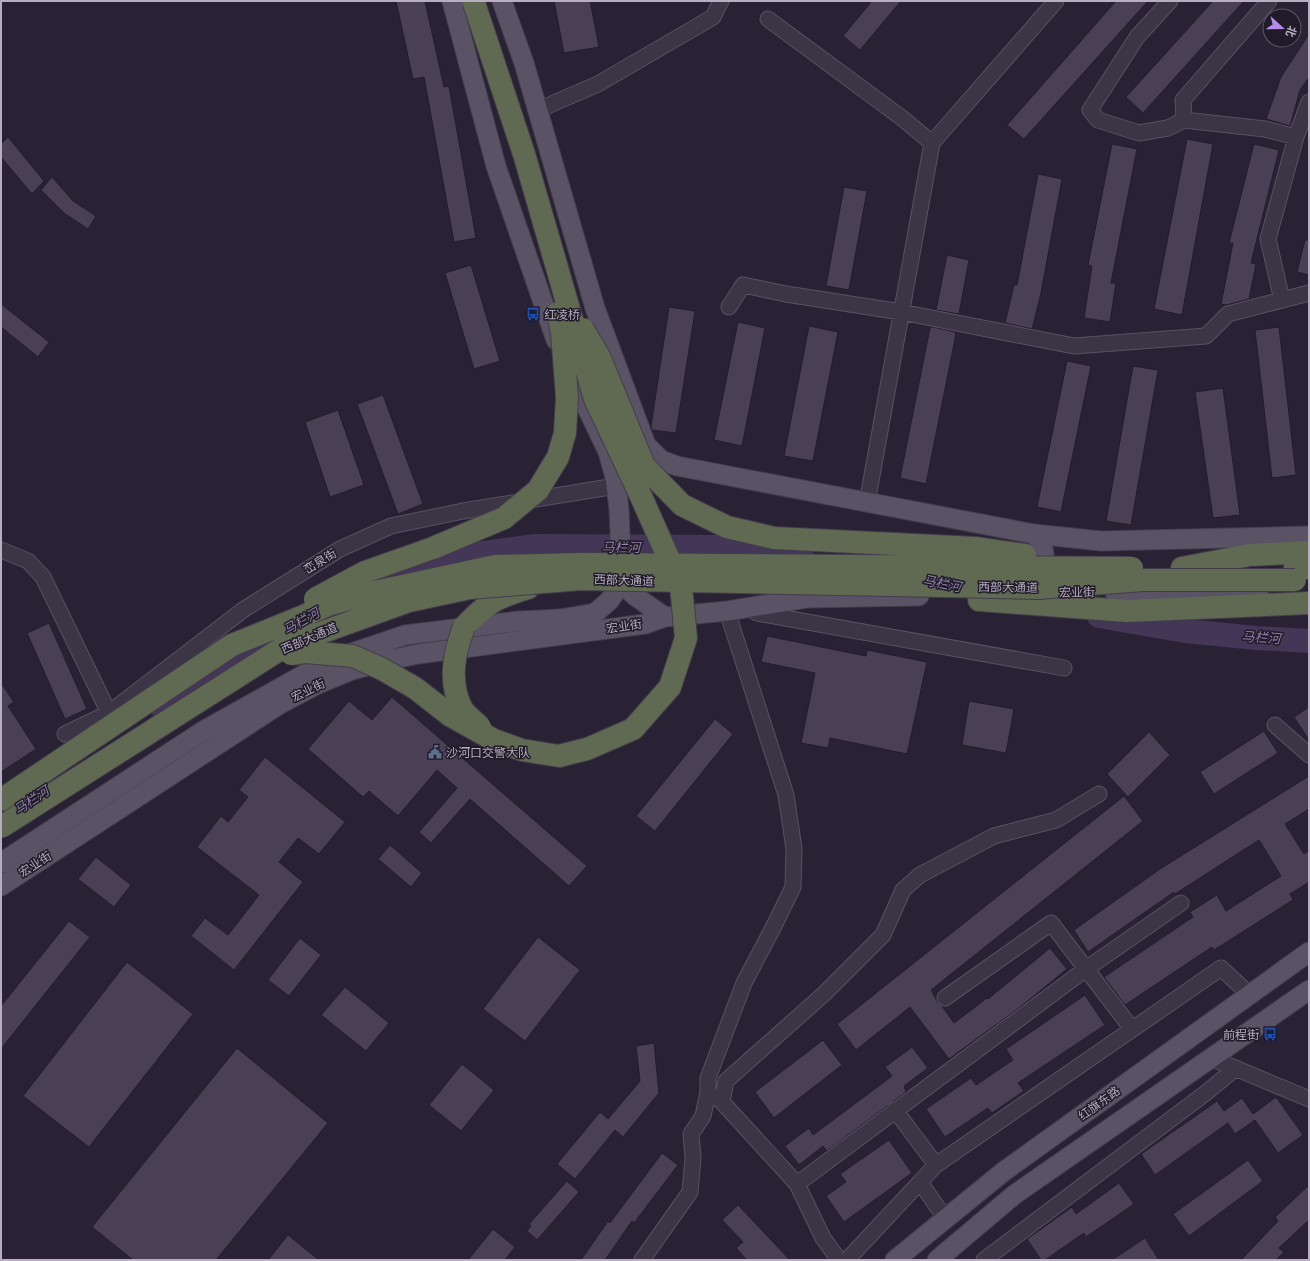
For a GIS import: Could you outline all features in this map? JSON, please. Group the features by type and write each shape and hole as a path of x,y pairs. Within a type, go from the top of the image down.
{"highway":[{"path":"252,667 291,654 305,652 353,656 382,669 414,688 451,716 494,740 522,750 559,756 587,749 633,730 670,687 686,638 681,586 595,399 524,154 474,2"},
{"path":"232,645 365,572 433,548 504,518 538,490 558,457 565,433 567,398 562,333 524,154"},
{"path":"566,300 599,356 644,466 682,505 727,527 774,538 975,548 1118,568"},
{"path":"1182,568 1250,555 1309,552"},
{"name":"西部大通道","path":"1,800 232,645 306,616 330,604 375,592 495,566 590,564 1309,568"},
{"name":"西部大通道","path":"1,827 287,645 409,601 470,588 581,579 1038,588 1143,580 1309,580"},
{"path":"494,740 462,710 456,693 453,675 454,661 456,647 464,627 483,607 499,597 541,584 565,580"},
{"path":"858,585 965,599 1127,611 1309,603"}],"main road":[{"path":"452,1 496,166 559,348 608,452 616,486 619,509 622,583 635,596 665,617"},
{"path":"502,1 524,63 595,308 646,445 662,460 677,466 1034,534 1101,541 1309,536"},
{"path":"616,486 641,476 677,466"},
{"path":"1018,593 1035,583 1045,563 1045,552 1042,543 1034,534"},
{"name":"宏业街","path":"1,863 203,730 328,661 405,635 519,621 560,618 595,612 609,601 622,583"},
{"name":"宏业街","path":"1,886 280,704 318,684 352,670 418,654 645,624 665,617 727,611 806,598 1128,591 1309,598"},
{"name":"红旗东路","path":"894,1260 1003,1172 1309,952"},
{"path":"937,1260 1014,1196 1309,990"}],"street":[{"path":"538,110 598,84 702,24 713,17 721,1"},
{"path":"867,503 932,143 1056,1"},
{"path":"1170,1 1137,37 1090,110 1098,120 1139,133 1168,128 1184,120 1265,129 1296,137"},
{"path":"1184,120 1183,100 1269,1"},
{"path":"768,19 902,118 932,143"},
{"path":"1282,300 1268,239 1296,137 1309,102"},
{"path":"729,307 743,285 786,294 901,312 1074,346 1206,336 1228,314 1309,293"},
{"name":"峦泉街","path":"65,734 109,713 243,610 340,549 391,526 463,511 616,486"},
{"path":"1,550 28,561 43,577 109,713"},
{"path":"754,606 757,613 1064,668"},
{"path":"642,1260 690,1192 693,1158 691,1134 703,1116 708,1092 708,1078 744,983 793,887 794,849 786,795 727,611"},
{"path":"1275,725 1309,755"},
{"path":"722,1102 726,1081 825,993 883,935 903,890 920,875 994,836 1056,820 1099,794"},
{"path":"797,1184 1086,969 1181,903"},
{"path":"945,998 1051,923 1132,1029"},
{"path":"847,1260 936,1164 1221,968 1250,995"},
{"path":"1211,1058 1309,1099"},
{"path":"984,1260 1207,1092 1236,1068"},
{"path":"708,1092 722,1102 797,1184 823,1238 839,1260"},
{"path":"895,1110 936,1164"},
{"path":"920,1182 945,1218"}],"building":[{"path":"396,1 425,1 444,87 449,86 476,238 454,242 424,77 413,79"},
{"path":"554,1 590,1 599,47 564,53"},
{"path":"872,1 901,1 860,50 843,36"},
{"path":"1116,1 1148,1 1024,139 1007,125"},
{"path":"1213,1 1244,1 1143,113 1126,97"},
{"path":"1309,34 1309,77 1300,90 1290,126 1266,119 1281,77 1300,48 1302,48 1302,45"},
{"path":"8,137 44,181 32,194 1,157 1,144"},
{"path":"1187,139 1213,144 1182,315 1154,309"},
{"path":"1112,144 1137,149 1111,283 1116,283 1110,322 1084,318 1092,266 1088,265"},
{"path":"1254,144 1279,150 1251,263 1256,264 1249,299 1226,305 1221,304 1233,243 1229,243"},
{"path":"1038,174 1062,179 1041,293 1032,329 1005,323 1014,285 1017,285"},
{"path":"52,177 73,201 96,216 88,229 64,213 41,190"},
{"path":"844,187 867,191 849,290 826,286"},
{"path":"1305,240 1309,240 1309,275 1297,272"},
{"path":"947,255 969,260 959,314 936,310"},
{"path":"471,265 500,361 474,369 445,273"},
{"path":"1,304 49,342 38,357 1,327"},
{"path":"669,307 695,311 676,433 652,430 651,426"},
{"path":"738,322 765,328 742,446 714,440"},
{"path":"809,326 838,332 813,461 784,456"},
{"path":"933,327 955,332 956,334 926,484 900,478 930,328"},
{"path":"1279,327 1296,475 1272,478 1255,330"},
{"path":"1067,361 1091,366 1061,512 1037,507"},
{"path":"1133,366 1158,370 1131,525 1106,521"},
{"path":"1223,388 1240,515 1213,518 1195,392"},
{"path":"383,395 423,504 398,514 357,404"},
{"path":"338,410 364,485 330,497 305,422"},
{"path":"49,623 87,709 65,719 27,633"},
{"path":"767,636 866,656 867,650 927,662 907,754 830,738 828,748 801,743 815,673 761,662"},
{"path":"1,683 14,702 8,706 36,749 1,772"},
{"path":"392,697 587,866 569,886 470,799 431,843 419,832 457,788 437,770 398,816 369,791 363,797 308,749 349,701 372,720"},
{"path":"969,701 1014,709 1006,753 962,745"},
{"path":"1309,707 1309,740 1294,717"},
{"path":"715,719 733,734 655,831 636,816"},
{"path":"1264,731 1278,753 1214,794 1200,772"},
{"path":"1149,732 1170,755 1128,797 1107,774"},
{"path":"265,757 345,822 319,854 298,838 279,862 303,882 234,970 191,936 205,918 228,935 259,895 197,847 221,816 228,822 248,797 239,790"},
{"path":"1309,776 1309,809 1285,824 1304,854 1309,851 1309,882 1290,894 1293,900 1214,950 1212,947 1125,1005 1104,977 1193,917 1190,912 1217,895 1226,911 1281,876 1259,840 1175,894 1174,892 1088,952 1074,930 1160,869"},
{"path":"1124,796 1143,821 931,990 938,1003 942,1006 954,1023 987,998 988,999 1050,948 1067,969 1019,1008 949,1059 910,1007 856,1050 837,1024"},
{"path":"390,845 422,873 411,887 378,859"},
{"path":"96,857 131,885 114,907 78,879"},
{"path":"69,921 90,937 1,1049 1,1006"},
{"path":"538,937 580,970 525,1041 483,1009"},
{"path":"300,938 321,955 289,996 268,980"},
{"path":"127,962 193,1014 89,1147 23,1096"},
{"path":"345,987 389,1023 366,1051 321,1015"},
{"path":"1085,995 1105,1025 1018,1083 1024,1091 992,1113 988,1108 945,1137 926,1109 971,1078 976,1085 1013,1060 1006,1049"},
{"path":"823,1040 842,1065 774,1118 755,1092"},
{"path":"654,1043 659,1093 623,1137 615,1130 575,1179 557,1164 600,1112 608,1119 640,1081 636,1046"},
{"path":"912,1047 928,1068 904,1086 906,1092 827,1151 823,1146 799,1165 785,1146 809,1128 813,1135 892,1076 885,1067"},
{"path":"237,1048 328,1123 216,1260 133,1260 92,1227"},
{"path":"462,1064 494,1090 461,1131 429,1105"},
{"path":"1276,1097 1303,1135 1278,1153 1255,1120 1235,1134 1228,1123 1155,1175 1141,1154 1217,1101 1224,1111 1242,1098 1253,1114"},
{"path":"889,1140 912,1173 844,1222 826,1196 846,1182 840,1174"},
{"path":"662,1153 678,1165 634,1223 632,1221 605,1260 581,1260 608,1221 610,1223"},
{"path":"1248,1160 1263,1181 1189,1236 1173,1214"},
{"path":"567,1181 579,1192 537,1240 527,1231 531,1226 529,1224"},
{"path":"1119,1183 1134,1204 1086,1237 1084,1233 1045,1260 1041,1260 1027,1239 1072,1207 1076,1214"},
{"path":"1309,1185 1309,1220 1279,1248 1284,1252 1276,1260 1241,1260 1278,1221 1275,1217"},
{"path":"738,1205 790,1260 747,1260 736,1248 743,1242 722,1220"},
{"path":"493,1229 515,1247 505,1260 468,1260"},
{"path":"288,1235 319,1260 268,1260"},
{"path":"1145,1238 1159,1260 1112,1260"}],"waterway":[{"name":"马栏河","path":"396,572 432,560 535,546 725,547 804,560"},
{"name":"马栏河","path":"1099,616 1185,631 1256,638 1309,641"},
{"name":"马栏河","path":"164,711 263,643 286,630"}],"place":[{"name":"红凌桥","path":"533,314"},
{"name":"沙河口交警大队","path":"435,752"},
{"name":"前程街","path":"1270,1034"}]}
